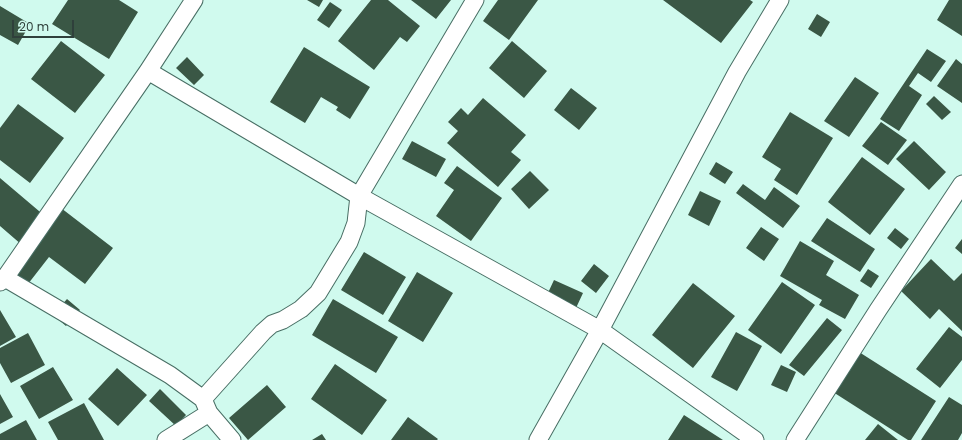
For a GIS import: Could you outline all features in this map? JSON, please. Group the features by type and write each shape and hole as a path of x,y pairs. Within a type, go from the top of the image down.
{"street":[{"path":"194,0 148,71 3,280 170,375 206,406 232,440"},
{"path":"166,440 206,406 263,332 272,324 283,320 301,309 318,293 349,242 356,222 359,196 475,0"},
{"path":"538,440 600,330 737,72 780,0"},
{"path":"148,71 359,196 600,330 754,440"},
{"path":"795,440 878,310 962,184"}],"building":[{"path":"68,0 119,0 138,12 109,59 52,24"},
{"path":"307,0 323,0 319,7"},
{"path":"371,0 388,0 420,26 407,42 400,37 374,70 338,41"},
{"path":"411,0 451,0 436,19"},
{"path":"498,0 538,0 509,40 483,21"},
{"path":"663,0 750,0 753,2 721,43"},
{"path":"949,0 962,0 962,36 937,20"},
{"path":"330,2 342,10 329,28 317,20"},
{"path":"0,6 30,24 18,45 0,35"},
{"path":"817,14 830,22 821,37 808,29"},
{"path":"61,41 105,75 75,113 31,79"},
{"path":"512,41 547,71 524,98 489,68"},
{"path":"304,47 370,87 350,119 336,110 338,107 321,97 305,123 270,102"},
{"path":"927,49 946,61 931,82 918,73 909,86 922,95 899,131 880,119"},
{"path":"187,57 204,75 194,85 176,68"},
{"path":"956,59 962,64 962,103 937,86"},
{"path":"855,77 879,93 849,137 824,121"},
{"path":"571,88 597,108 579,130 554,110"},
{"path":"934,96 951,112 942,120 926,104"},
{"path":"483,98 526,135 511,152 521,160 498,187 447,143 458,131 448,122 461,108 468,115"},
{"path":"18,104 64,138 30,183 0,160 0,128"},
{"path":"790,112 833,138 797,195 774,180 781,169 762,157"},
{"path":"881,122 907,140 888,165 862,146"},
{"path":"412,141 446,159 436,177 402,159"},
{"path":"914,141 946,172 929,190 896,159"},
{"path":"862,157 905,189 870,235 828,202"},
{"path":"716,162 733,172 725,184 709,174"},
{"path":"457,166 502,198 471,241 436,216 454,190 444,183"},
{"path":"530,171 549,190 529,209 511,189"},
{"path":"0,178 46,217 22,245 0,226"},
{"path":"743,184 765,200 774,187 800,206 783,228 736,193"},
{"path":"700,191 721,201 709,226 688,215"},
{"path":"61,208 113,248 85,284 49,257 21,293 5,281"},
{"path":"827,218 875,249 860,272 811,241"},
{"path":"761,227 779,239 764,261 746,248"},
{"path":"895,228 909,239 901,249 887,238"},
{"path":"962,239 962,254 955,248"},
{"path":"800,241 834,261 826,275 859,295 845,319 819,305 822,300 780,276"},
{"path":"364,252 406,277 383,315 341,290"},
{"path":"931,259 954,281 962,273 962,331 939,309 930,319 901,291"},
{"path":"594,264 609,276 596,293 581,281"},
{"path":"868,269 879,276 871,288 860,281"},
{"path":"417,272 453,293 423,342 388,321"},
{"path":"554,280 583,293 576,308 547,295"},
{"path":"782,282 815,305 781,354 748,330"},
{"path":"693,283 735,316 693,368 652,335"},
{"path":"67,299 80,310 66,326 53,315"},
{"path":"333,299 398,337 376,373 312,335"},
{"path":"0,310 16,337 0,346"},
{"path":"827,318 842,330 804,376 789,365"},
{"path":"949,327 962,337 962,360 940,388 916,369"},
{"path":"736,332 762,346 737,391 711,377"},
{"path":"28,333 45,365 11,383 0,363 0,348"},
{"path":"859,352 936,401 911,440 908,440 833,392"},
{"path":"335,364 387,400 362,435 311,399"},
{"path":"781,365 796,372 787,392 771,385"},
{"path":"53,367 73,400 39,419 20,386"},
{"path":"117,368 147,395 118,426 88,399"},
{"path":"267,385 286,407 248,440 229,418"},
{"path":"160,389 186,415 176,426 149,401"},
{"path":"0,394 13,417 0,424"},
{"path":"949,397 962,405 962,433 958,440 921,440"},
{"path":"84,403 104,440 58,440 48,422"},
{"path":"684,415 723,440 668,440"},
{"path":"408,417 438,439 391,440"},
{"path":"26,420 37,440 0,440 0,434"},
{"path":"878,424 898,440 865,440"},
{"path":"322,434 326,440 312,440"}]}
